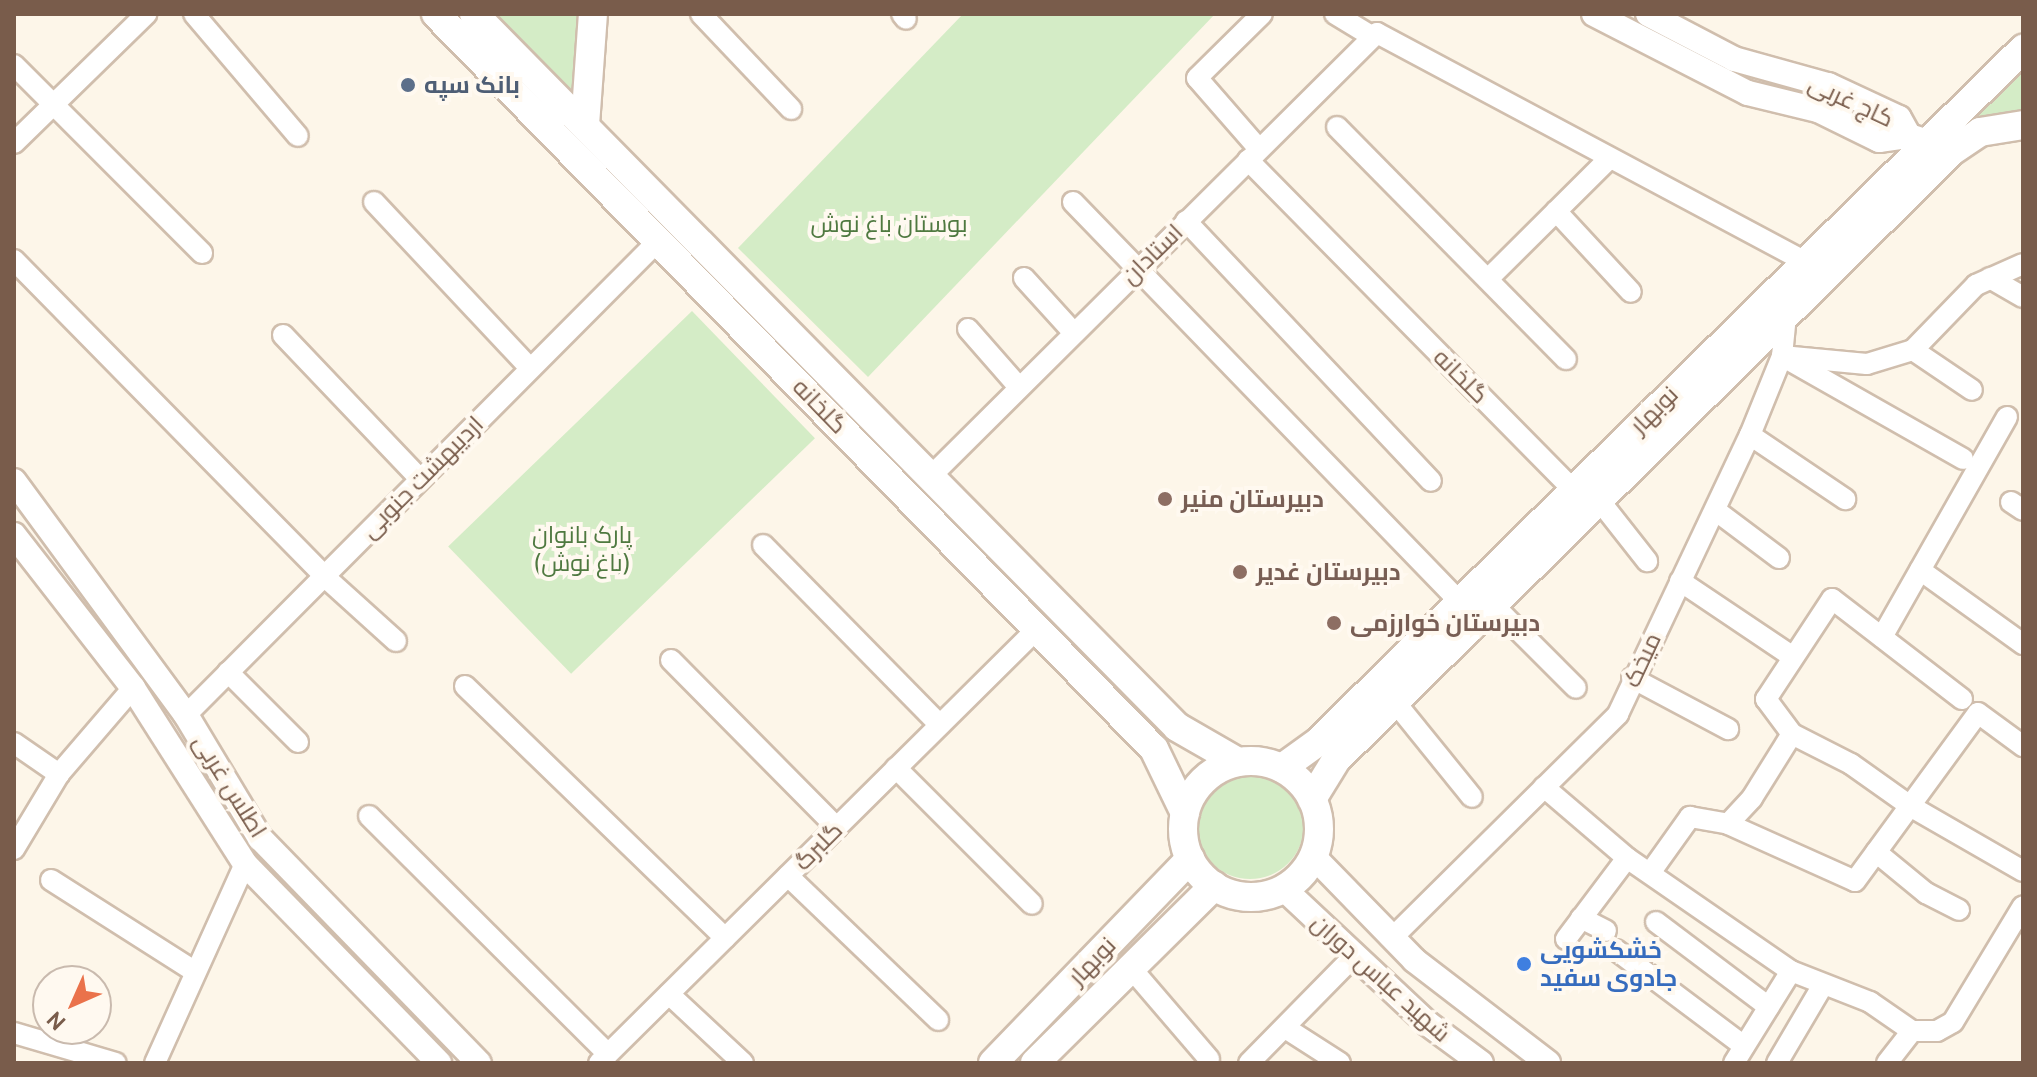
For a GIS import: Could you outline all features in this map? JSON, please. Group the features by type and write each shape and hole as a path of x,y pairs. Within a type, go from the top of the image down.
{"main road":[{"name":"گلخانه","path":"436,14 1154,749 1185,813"},
{"name":"گلخانه","path":"474,14 1177,727 1238,762"},
{"path":"585,125 593,14"},
{"name":"نوبهار","path":"1312,799 1336,760 1493,605 1586,495 1804,261 2023,49"},
{"name":"نوبهار","path":"1282,768 1318,742 1460,602 1586,495 1786,315 1929,143 2023,125"},
{"path":"1238,762 1282,768 1312,799 1319,818 1314,857 1284,889 1249,896 1214,886 1190,859 1183,836 1185,813 1195,789 1214,772 1238,762"},
{"name":"نوبهار","path":"993,1063 1190,859"},
{"name":"نوبهار","path":"1035,1063 1214,886"}],"street":[{"path":"14,143 146,14"},
{"path":"194,14 298,136"},
{"path":"701,14 791,109"},
{"name":"گلخانه","path":"1262,14 1197,78 1253,154 1647,561"},
{"path":"1335,14 1804,261"},
{"name":"کاج غربی","path":"1594,14 1748,93 1818,110 1879,140 1929,143"},
{"name":"کاج غربی","path":"1648,14 1734,59 1828,85 1899,118 1929,143"},
{"name":"استادان","path":"930,477 1017,385 1375,35"},
{"path":"14,65 202,253"},
{"path":"1337,127 1566,359"},
{"path":"1489,278 1610,158"},
{"path":"374,202 530,368"},
{"path":"1073,202 1460,602"},
{"path":"1556,211 1631,292"},
{"path":"1186,221 1431,481"},
{"name":"اردیبهشت جنوبی","path":"186,715 659,240"},
{"path":"14,260 324,576 396,641"},
{"path":"1782,356 1867,364 1913,350 1976,285 2023,264"},
{"path":"1024,278 1072,331"},
{"path":"1990,278 2023,297"},
{"name":"میخک","path":"1393,937 1618,714 1632,678 1750,435 1782,356 1786,315"},
{"path":"968,329 1017,385"},
{"path":"283,335 420,479"},
{"path":"1913,350 1972,390"},
{"path":"1782,356 1963,459"},
{"path":"1882,637 2007,417"},
{"path":"1750,435 1845,499"},
{"name":"اطلس غربی","path":"14,481 186,715 260,838 479,1063"},
{"path":"1715,510 1779,558"},
{"name":"اطلس غربی","path":"14,535 133,688 245,864 439,1063"},
{"path":"763,545 940,725"},
{"path":"1920,570 2023,644"},
{"path":"1680,581 1793,657"},
{"path":"1962,699 1832,599 1766,699 1792,734 1851,764 1910,806 2023,871"},
{"path":"1493,605 1576,688"},
{"name":"گلبرگ","path":"604,1058 1037,629"},
{"path":"671,660 837,828"},
{"path":"228,672 298,742"},
{"path":"1632,678 1728,729"},
{"path":"465,686 725,938"},
{"path":"14,849 59,774 133,688"},
{"path":"1395,702 1472,797"},
{"path":"1650,873 1690,817 1728,824 1855,881 1978,713 2023,746"},
{"path":"1728,824 1752,798 1792,734"},
{"path":"14,743 59,774"},
{"path":"896,768 1032,904"},
{"path":"1544,787 1627,858 1791,971 1870,1002 1912,1031 1937,1031 1953,1022 2023,906"},
{"path":"369,816 604,1058"},
{"path":"1876,852 1926,893 1959,910"},
{"name":"شهید عباس دوران","path":"1314,857 1414,960 1548,1063"},
{"path":"1566,939 1627,858"},
{"path":"155,1063 245,864"},
{"path":"788,876 938,1020"},
{"path":"51,880 194,971"},
{"name":"شهید عباس دوران","path":"1284,889 1427,1023 1481,1063"},
{"path":"1581,918 1606,931"},
{"path":"1656,922 1769,1007"},
{"path":"1616,950 1739,1055 1791,971"},
{"path":"1249,1063 1287,1029 1355,955"},
{"path":"1131,968 1209,1059"},
{"path":"1777,1063 1823,985"},
{"path":"669,994 743,1063"},
{"path":"1287,1029 1340,1063"},
{"path":"1887,1063 1912,1031"},
{"path":"14,1033 116,1063"}],"green space":[{"path":"493,14 584,14 579,99"},
{"name":"بوستان باغ نوش","path":"963,14 1215,14 868,377 738,248"},
{"path":"2023,56 2023,117 1955,135"},
{"name":"پارک بانوان (باغ نوش)","path":"692,311 815,438 571,674 448,546"},
{"path":"1250,771 1271,775 1288,787 1300,804 1304,825 1300,846 1288,863 1271,875 1250,879 1229,875 1212,863 1200,846 1196,825 1200,804 1212,787 1229,775"}],"place":[{"name":"بانک سپه","path":"408,85"},
{"name":"دبیرستان منیر","path":"1165,499"},
{"name":"دبیرستان غدیر","path":"1240,572"},
{"name":"دبیرستان خوارزمی","path":"1334,623"},
{"name":"خشکشویی جادوی سفید","path":"1524,964"}]}
